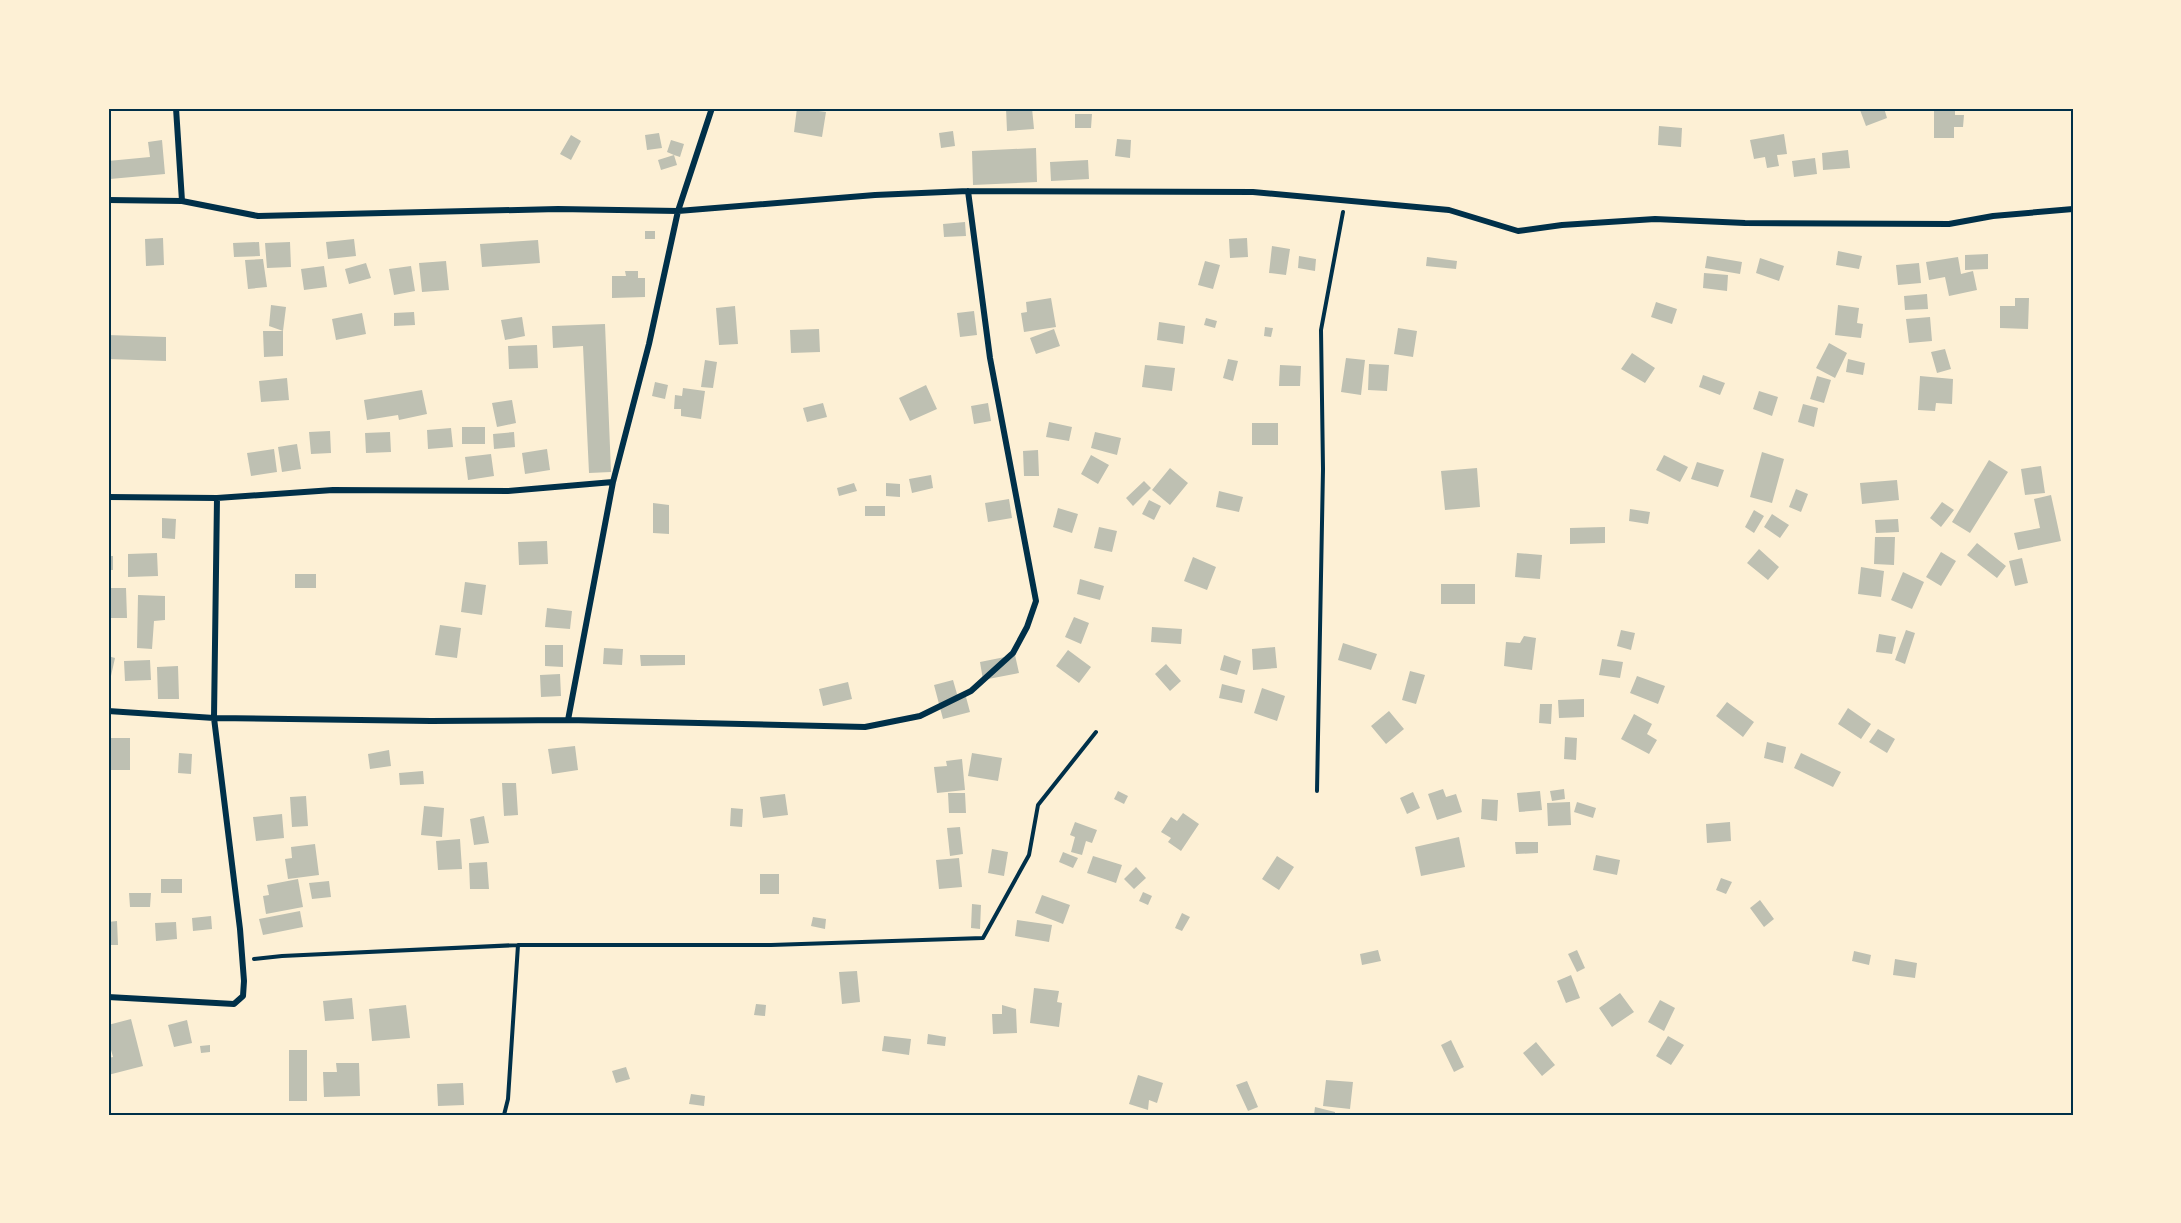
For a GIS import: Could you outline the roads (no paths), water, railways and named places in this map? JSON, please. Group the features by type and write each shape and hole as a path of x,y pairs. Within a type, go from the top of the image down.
{"street":[{"path":"176,108 182,201"},
{"path":"568,720 613,482 649,344 678,211 712,108"},
{"path":"108,200 182,201 258,216 558,209 678,211 875,195 968,191 1253,192 1449,210 1518,231 1562,225 1655,219 1744,223 1949,224 1993,216 2073,209"},
{"path":"108,711 214,718 568,720 865,727 920,716 971,691 1013,653 1027,627 1036,601 990,358 968,191"},
{"path":"108,497 217,498 333,490 508,491 613,482"},
{"path":"108,997 234,1004 243,996 243,961 214,718 217,498"}]}
